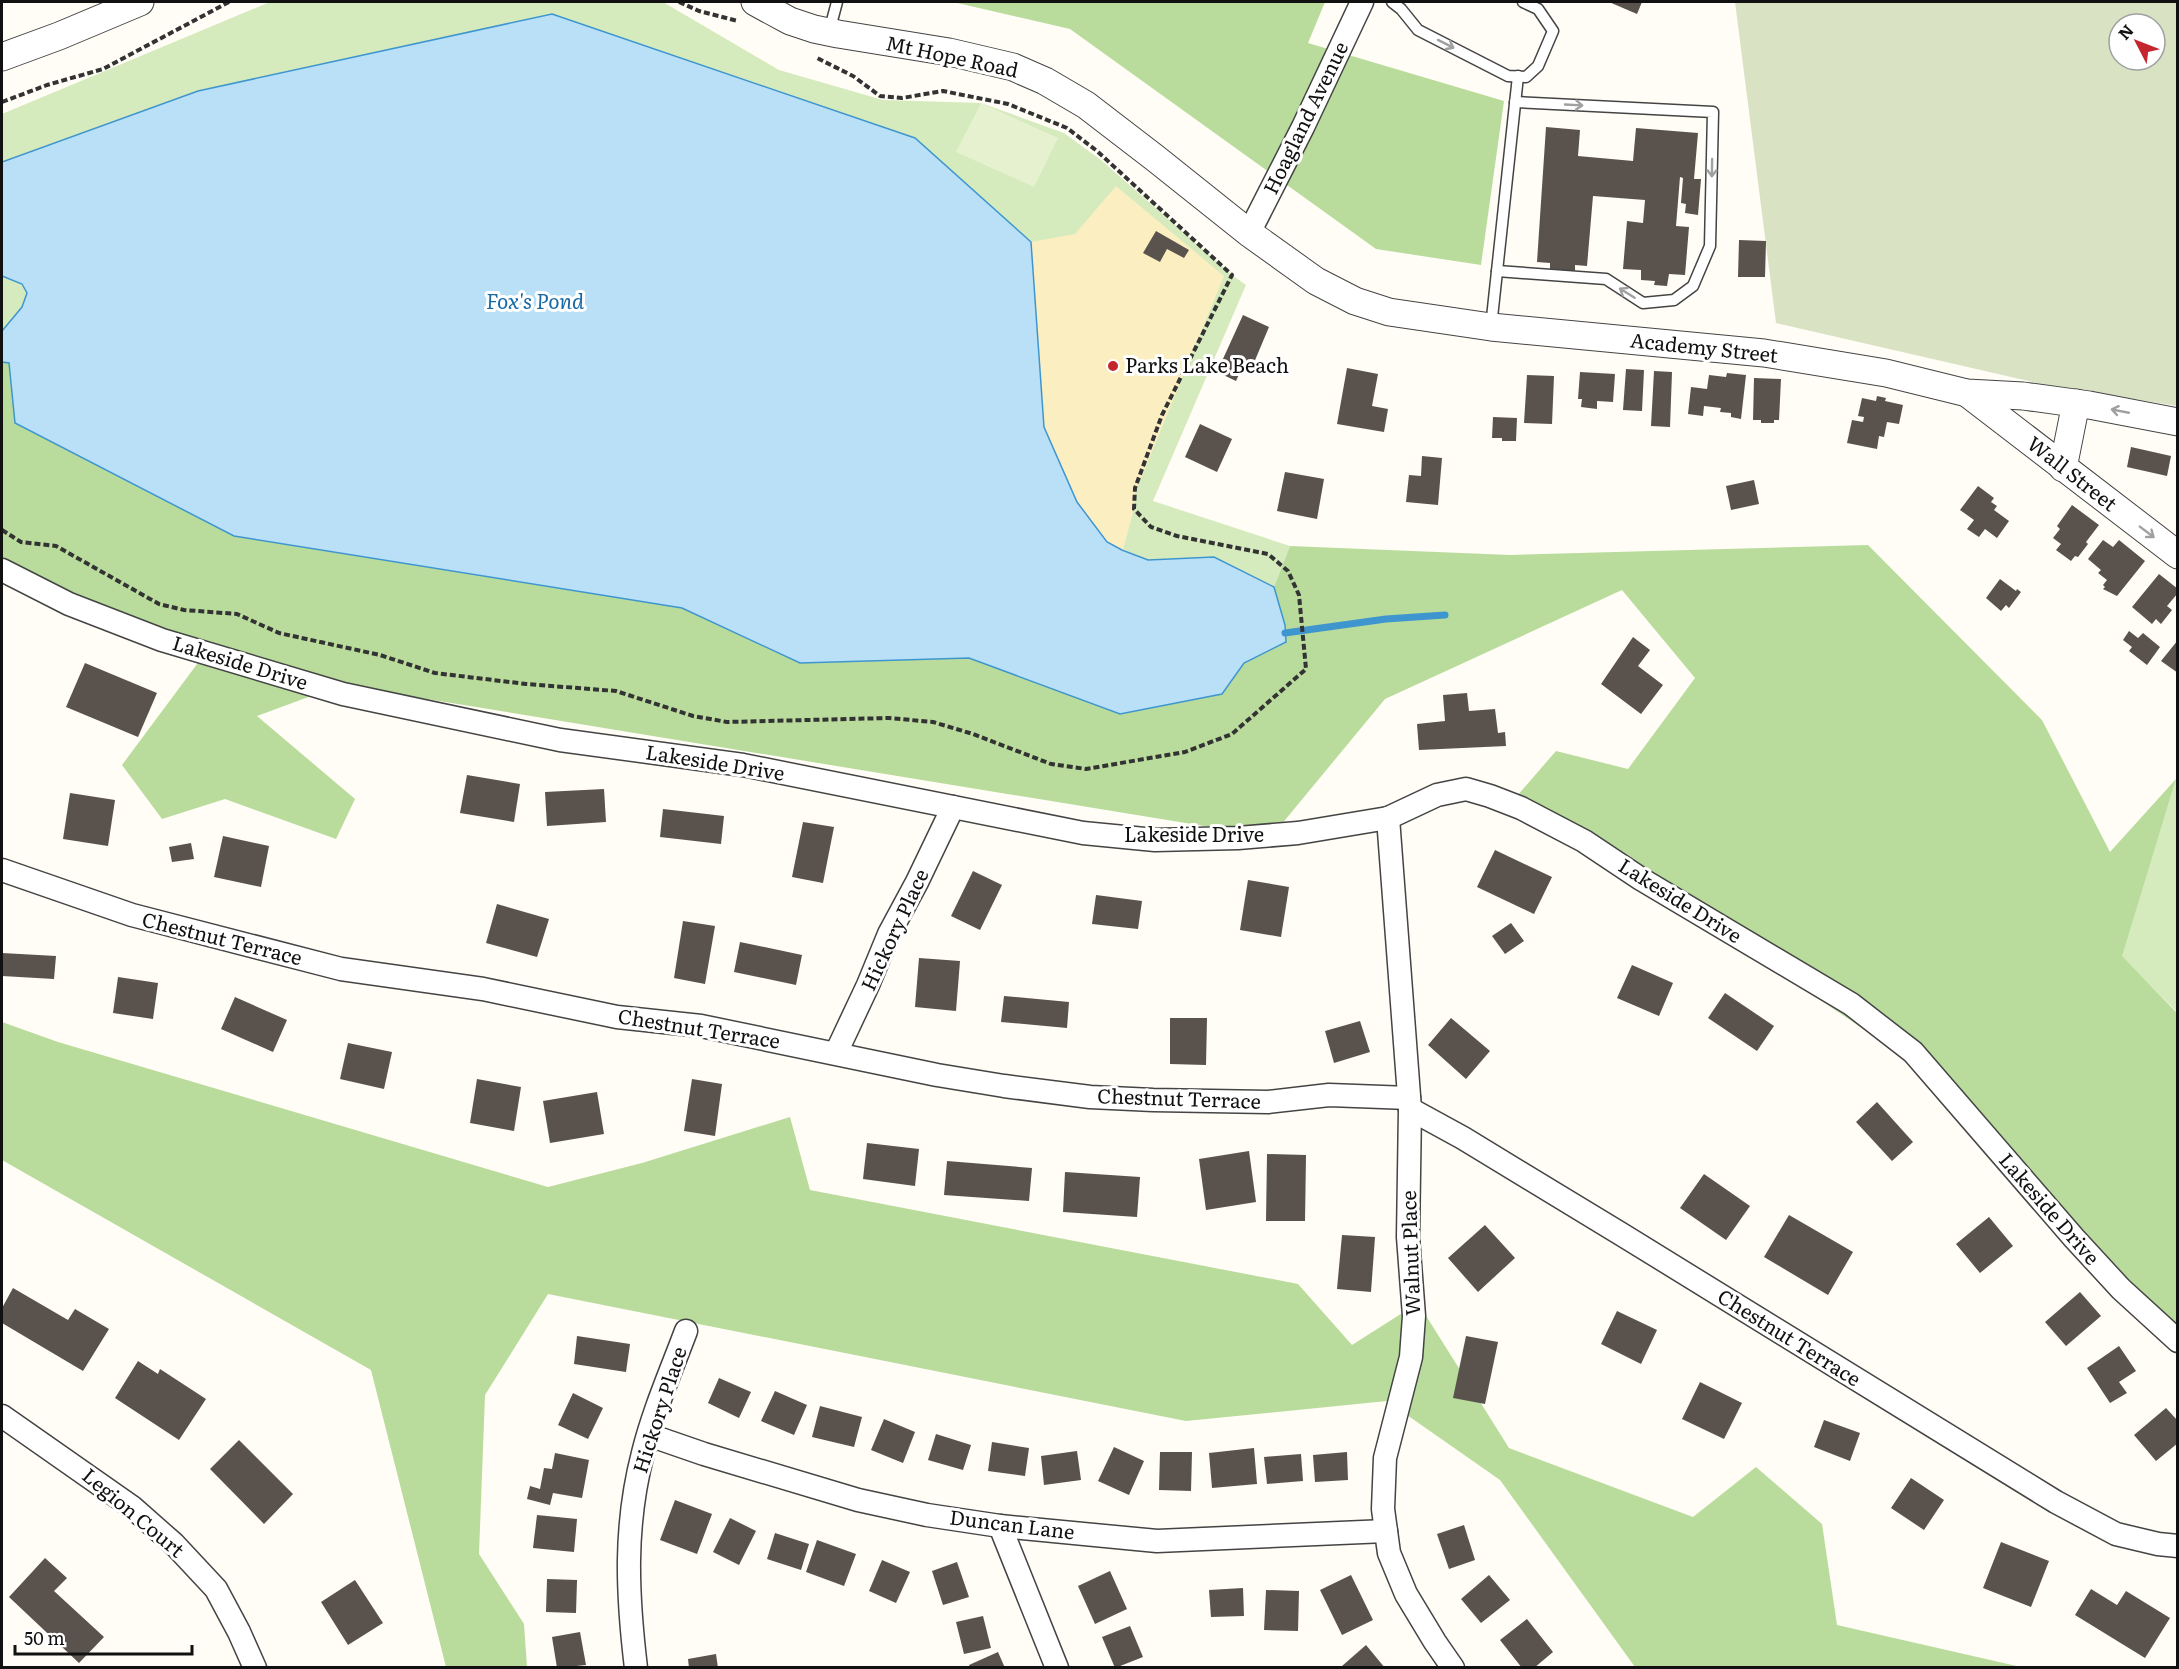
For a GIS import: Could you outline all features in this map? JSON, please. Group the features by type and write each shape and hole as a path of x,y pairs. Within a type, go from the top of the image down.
{"street":[{"path":"2,57 140,2"},
{"name":"Hoagland Avenue","path":"1248,233 1303,127 1362,2"},
{"name":"Mt Hope Road","path":"747,11 829,32 960,55 1013,67 1045,81 1086,105 1248,233"},
{"name":"Academy Street","path":"1248,233 1316,281 1355,301 1389,312 1491,327 1764,353 1886,373 1967,393 2023,396 2076,403 2178,422"},
{"name":"Wall Street","path":"1967,393 2178,555"},
{"path":"2063,468 2076,403"},
{"name":"Lakeside Drive","path":"2,570 69,604 162,640 343,694 560,740 743,765 1083,833 1155,840 1238,838 1298,833 1389,818 1437,795 1466,789 1521,808 1584,841 1641,879 1851,1004 1913,1052 2121,1289 2178,1341"},
{"name":"Hickory Place","path":"836,1053 868,986 889,934 953,807"},
{"name":"Walnut Place","path":"1389,818 1410,1103 1408,1237 1413,1326 1411,1357 1385,1458 1383,1509 1389,1553 1406,1594 1453,1668"},
{"name":"Chestnut Terrace","path":"2,870 132,915 341,969 483,989 617,1017 701,1026 993,1084 1090,1097 1153,1100 1268,1101 1329,1095 1410,1103 1463,1138 2056,1502 2116,1534 2158,1544 2178,1546"},
{"name":"Hickory Place","path":"636,1668 627,1570 630,1523 643,1452 686,1331"},
{"name":"Legion Court","path":"2,1416 123,1501 174,1544 216,1589 240,1632 255,1668"},
{"name":"Duncan Lane","path":"649,1435 704,1454 858,1500 927,1515 1000,1526 1157,1540 1386,1531"},
{"path":"1000,1526 1057,1668"}],"lane":[{"path":"829,32 837,2"},
{"path":"1392,2 1403,5 1418,30 1508,76 1526,77 1538,66 1553,31 1538,9 1523,2"},
{"path":"1491,327 1518,76"},
{"path":"1497,271 1606,279 1643,303 1674,300 1693,286 1710,246 1713,112 1515,102"}],"path":[{"path":"2,102 47,85 103,69 229,2"},
{"path":"679,2 699,11 747,11"},
{"path":"2,530 21,542 56,546 159,604 184,610 237,614 279,633 380,655 435,673 526,684 616,691 693,716 728,722 889,717 933,722 973,734 1051,764 1086,769 1185,752 1232,734 1306,669 1299,595 1288,571 1268,554 1177,536 1151,527 1134,509 1135,488 1162,416 1232,275 1097,151 1067,128 1008,104 944,92 902,98 880,96 854,76 805,52"}],"green space":[{"path":"270,2 663,2 779,70 883,100 981,103 1064,133 1101,160 1246,285 1153,501 1290,546 1274,587 1214,557 1148,560 1107,542 1044,427 1031,242 915,138 552,14 198,91 2,162 2,114"},
{"path":"953,2 1325,2 1308,43 1504,101 1481,265 1376,249 1070,29"},
{"path":"1735,2 2177,2 2177,406 2042,384 1776,323"},
{"path":"981,103 1058,138 1034,187 956,152"},
{"path":"2,276 22,284 28,293 22,307 2,331"},
{"path":"2,362 9,363 15,423 234,536 682,608 800,663 969,658 1120,714 1222,694 1244,663 1286,642 1285,625 1274,587 1290,546 1510,555 1868,545 2042,720 2110,852 2176,779 2122,956 2177,1013 2177,1332 1957,1092 1517,796 1556,751 1628,769 1695,678 1622,590 1385,699 1271,837 341,685 257,716 355,799 336,839 225,799 162,819 122,765 206,652 2,571"},
{"path":"2176,779 2178,781 2177,1012 2121,956"},
{"path":"2,1022 58,1042 548,1187 642,1163 790,1117 810,1190 1298,1284 1352,1345 1418,1303 1509,1448 1693,1517 1756,1467 1822,1524 1837,1625 2021,1667 1635,1667 1500,1480 1387,1401 1186,1421 548,1294 485,1395 479,1554 524,1624 527,1667 446,1667 371,1370 2,1160"}],"sand":[{"name":"Parks Lake Beach","path":"1116,186 1224,276 1135,493 1134,509 1123,550 1107,542 1077,502 1044,427 1031,242 1075,234"}],"water":[{"name":"Fox's Pond","path":"552,14 915,138 1031,242 1044,427 1077,502 1107,542 1122,550 1148,560 1214,557 1274,587 1285,625 1286,642 1244,663 1222,694 1120,714 969,658 800,663 682,608 234,536 15,423 9,363 2,362 2,331 22,307 27,293 22,284 2,276 2,162 198,91"}],"building":[{"path":"1609,2 1642,2 1637,14"},
{"path":"1546,127 1580,130 1578,156 1633,161 1636,128 1698,133 1694,179 1701,179 1698,215 1685,213 1686,204 1681,203 1683,178 1680,177 1676,226 1689,227 1685,275 1669,274 1667,286 1654,285 1655,281 1641,280 1641,270 1623,269 1627,221 1643,223 1645,200 1593,196 1587,266 1575,265 1575,271 1550,269 1550,263 1537,262"},
{"path":"1156,231 1189,250 1184,258 1167,249 1160,262 1143,253"},
{"path":"1739,240 1766,241 1765,277 1738,277"},
{"path":"1243,315 1269,327 1253,365 1245,361 1236,381 1217,372"},
{"path":"1347,368 1378,374 1372,406 1388,409 1384,432 1337,424"},
{"path":"1626,369 1644,370 1642,411 1623,410"},
{"path":"1654,371 1672,372 1670,427 1651,426"},
{"path":"1580,372 1615,374 1613,402 1597,401 1597,409 1581,407 1582,399 1578,399"},
{"path":"1727,373 1746,375 1741,419 1731,417 1731,413 1720,412 1721,408 1704,406 1703,416 1688,414 1691,387 1707,389 1709,375 1726,377"},
{"path":"1527,375 1554,376 1552,424 1524,423"},
{"path":"1754,378 1781,379 1779,420 1774,420 1774,423 1761,423 1761,420 1753,420"},
{"path":"1877,396 1886,398 1885,401 1903,405 1899,424 1887,422 1884,437 1879,436 1877,449 1847,443 1852,420 1863,422 1864,417 1858,416 1862,398 1876,401"},
{"path":"1493,417 1517,418 1516,441 1492,438"},
{"path":"1200,424 1232,439 1217,472 1185,457"},
{"path":"2131,447 2171,456 2167,476 2127,467"},
{"path":"1422,456 1442,458 1438,505 1406,502 1409,475 1421,476"},
{"path":"1285,472 1324,479 1317,519 1277,511"},
{"path":"1754,480 1759,504 1731,510 1726,486"},
{"path":"1978,486 1994,498 1991,502 1997,506 1994,510 2009,521 1997,538 1985,529 1979,537 1967,529 1974,520 1960,510"},
{"path":"2072,505 2099,525 2078,557 2075,556 2071,561 2056,550 2061,544 2053,538 2060,529 2057,526"},
{"path":"2103,540 2113,547 2119,540 2145,561 2117,596 2103,589 2107,580 2098,573 2101,570 2088,559"},
{"path":"2159,574 2178,589 2178,593 2167,606 2172,610 2161,624 2156,619 2152,624 2132,607"},
{"path":"2000,579 2021,592 2009,608 2006,605 2001,611 1986,598"},
{"path":"2129,631 2138,638 2143,633 2160,647 2147,665 2129,651 2132,647 2123,640"},
{"path":"1633,637 1650,650 1638,666 1663,685 1641,714 1601,684"},
{"path":"2178,640 2178,673 2161,661"},
{"path":"85,663 157,693 138,737 66,707"},
{"path":"1467,693 1469,711 1495,709 1498,733 1505,732 1506,746 1419,750 1417,724 1445,721 1443,695"},
{"path":"467,775 520,784 514,822 460,813"},
{"path":"604,789 606,822 547,826 545,792"},
{"path":"70,793 115,800 108,846 63,839"},
{"path":"663,809 724,816 721,844 660,837"},
{"path":"803,822 834,827 823,883 792,877"},
{"path":"223,836 269,846 261,887 214,877"},
{"path":"191,843 194,859 172,862 169,847"},
{"path":"1495,850 1552,877 1534,914 1477,887"},
{"path":"973,871 1002,885 980,930 951,916"},
{"path":"1248,880 1289,887 1281,937 1240,930"},
{"path":"1096,895 1142,901 1138,929 1092,924"},
{"path":"497,904 549,919 537,957 486,943"},
{"path":"683,921 715,926 705,984 674,978"},
{"path":"1511,923 1524,941 1505,954 1492,936"},
{"path":"740,942 802,955 796,985 734,972"},
{"path":"2,953 56,956 54,979 2,976"},
{"path":"919,958 960,961 956,1011 915,1007"},
{"path":"1632,965 1673,983 1659,1016 1617,998"},
{"path":"118,977 158,983 153,1019 113,1013"},
{"path":"1725,993 1774,1026 1757,1051 1708,1018"},
{"path":"1004,996 1069,1002 1067,1028 1001,1022"},
{"path":"235,997 287,1020 273,1052 221,1029"},
{"path":"1170,1018 1207,1018 1206,1065 1170,1064"},
{"path":"1451,1018 1490,1051 1466,1079 1428,1045"},
{"path":"1360,1021 1370,1052 1334,1063 1325,1031"},
{"path":"348,1043 392,1052 384,1089 340,1079"},
{"path":"477,1079 521,1087 514,1131 470,1123"},
{"path":"692,1079 722,1084 715,1136 684,1131"},
{"path":"597,1092 604,1134 550,1143 543,1101"},
{"path":"1877,1102 1913,1142 1892,1161 1856,1122"},
{"path":"867,1143 919,1149 915,1186 863,1179"},
{"path":"1249,1151 1256,1202 1206,1210 1199,1159"},
{"path":"1267,1154 1306,1155 1305,1221 1266,1221"},
{"path":"947,1161 1032,1168 1029,1201 944,1195"},
{"path":"1065,1172 1140,1177 1137,1217 1063,1212"},
{"path":"1704,1174 1750,1206 1726,1240 1680,1208"},
{"path":"1789,1215 1853,1252 1828,1295 1764,1257"},
{"path":"1989,1217 2013,1246 1980,1273 1956,1244"},
{"path":"1485,1225 1515,1258 1478,1292 1448,1258"},
{"path":"1342,1235 1375,1237 1371,1292 1337,1289"},
{"path":"13,1288 68,1320 75,1309 109,1329 83,1371 2,1323 2,1308"},
{"path":"2080,1292 2101,1316 2066,1346 2045,1322"},
{"path":"1617,1311 1657,1330 1641,1364 1601,1344"},
{"path":"577,1336 630,1344 626,1372 574,1364"},
{"path":"1466,1336 1498,1342 1485,1404 1453,1398"},
{"path":"2119,1346 2136,1371 2119,1382 2127,1393 2110,1403 2087,1368"},
{"path":"138,1361 158,1374 160,1369 206,1399 179,1440 115,1398"},
{"path":"719,1378 751,1392 739,1418 708,1403"},
{"path":"1700,1382 1742,1403 1724,1439 1682,1419"},
{"path":"775,1391 807,1405 794,1435 761,1421"},
{"path":"573,1393 603,1408 588,1439 558,1425"},
{"path":"820,1406 862,1417 854,1447 812,1437"},
{"path":"2166,1408 2178,1421 2178,1443 2156,1461 2134,1435"},
{"path":"884,1419 915,1432 903,1463 871,1450"},
{"path":"1824,1420 1860,1433 1850,1461 1814,1447"},
{"path":"936,1434 971,1445 963,1470 928,1460"},
{"path":"239,1440 293,1494 264,1524 210,1469"},
{"path":"992,1442 1029,1448 1025,1476 988,1471"},
{"path":"1114,1447 1144,1461 1129,1495 1098,1481"},
{"path":"1254,1448 1257,1484 1212,1488 1209,1453"},
{"path":"1077,1451 1081,1480 1044,1485 1041,1456"},
{"path":"1160,1452 1192,1452 1191,1491 1159,1490"},
{"path":"1347,1452 1348,1480 1315,1482 1313,1455"},
{"path":"555,1453 589,1460 582,1498 553,1493 550,1505 527,1499 530,1486 540,1489 544,1468 552,1469"},
{"path":"1301,1454 1303,1481 1267,1484 1264,1457"},
{"path":"1911,1478 1944,1500 1924,1530 1891,1508"},
{"path":"675,1500 712,1514 697,1554 660,1540"},
{"path":"537,1515 577,1519 574,1552 533,1548"},
{"path":"730,1518 756,1531 739,1565 713,1552"},
{"path":"1464,1525 1475,1560 1449,1569 1437,1534"},
{"path":"775,1533 809,1544 801,1570 767,1559"},
{"path":"817,1540 856,1554 844,1586 806,1572"},
{"path":"2001,1542 2049,1561 2031,1607 1983,1588"},
{"path":"45,1558 67,1578 54,1591 104,1637 79,1663 9,1597"},
{"path":"882,1560 910,1572 896,1603 869,1591"},
{"path":"957,1562 969,1597 943,1605 932,1571"},
{"path":"1110,1571 1127,1609 1095,1624 1078,1586"},
{"path":"1351,1575 1373,1620 1342,1635 1320,1590"},
{"path":"1489,1575 1510,1600 1481,1623 1461,1599"},
{"path":"547,1579 577,1580 576,1613 546,1612"},
{"path":"355,1580 383,1623 348,1645 321,1602"},
{"path":"1243,1588 1244,1616 1211,1617 1209,1590"},
{"path":"2091,1589 2117,1605 2126,1591 2170,1618 2145,1658 2075,1615"},
{"path":"1266,1590 1299,1591 1298,1631 1264,1630"},
{"path":"983,1616 991,1648 964,1654 956,1622"},
{"path":"1527,1619 1553,1652 1534,1668 1522,1668 1500,1640"},
{"path":"1130,1626 1143,1657 1115,1668 1102,1637"},
{"path":"580,1632 586,1665 557,1668 552,1637"},
{"path":"1366,1645 1385,1668 1344,1668 1342,1666"},
{"path":"998,1652 1005,1668 970,1668 969,1665"},
{"path":"716,1654 718,1668 689,1668 688,1659"}],"waterway":[{"path":"1285,633 1386,619 1445,615"}],"place":[{"name":"Parks Lake Beach","path":"1113,366"}]}
